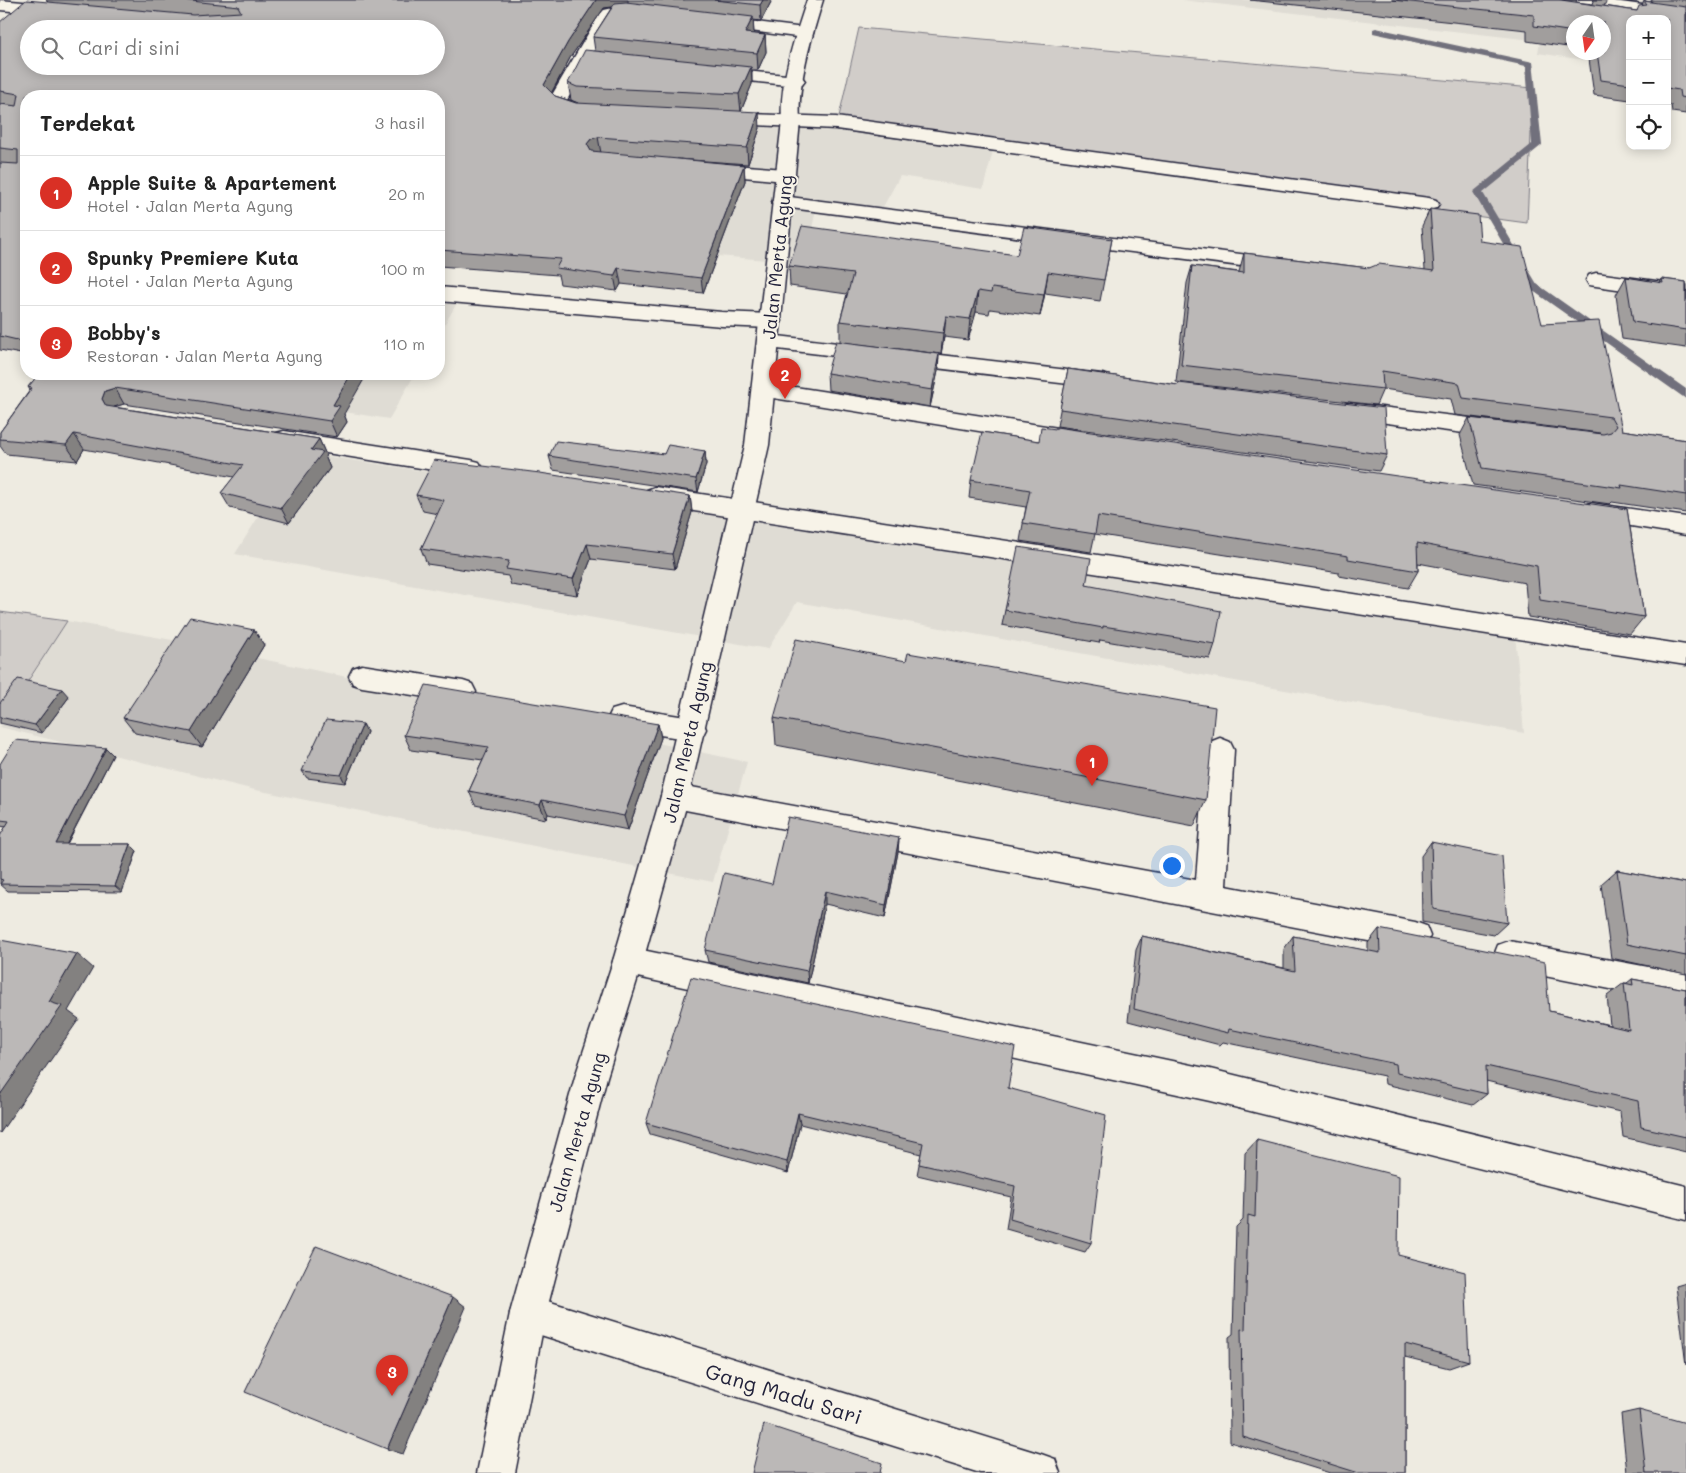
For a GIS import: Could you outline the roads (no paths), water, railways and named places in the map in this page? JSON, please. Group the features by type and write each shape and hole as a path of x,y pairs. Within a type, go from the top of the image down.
{"street":[{"name":"Jalan Merta Agung","path":"496,1473 528,1313 591,1077 628,961 675,796 757,445 786,175 791,121 790,107 804,33 815,0"},
{"path":"1572,3 1686,16"},
{"path":"1572,3 1626,18"},
{"path":"0,5 68,12"},
{"path":"604,112 565,108 558,102 581,59 610,14 637,13"},
{"path":"696,20 804,33"},
{"path":"1671,25 1686,27"},
{"path":"581,59 600,61"},
{"path":"698,71 796,81"},
{"path":"707,118 836,124 1428,204"},
{"path":"690,168 786,175"},
{"path":"782,202 1294,267"},
{"path":"1596,280 1686,292"},
{"path":"445,295 722,319 770,331 1118,383"},
{"path":"763,390 1101,442"},
{"path":"1323,408 1526,433"},
{"path":"261,436 496,472"},
{"path":"633,493 1686,655"},
{"path":"1567,509 1686,526"},
{"path":"362,676 488,696"},
{"path":"595,714 692,729"},
{"path":"1210,896 1220,750"},
{"path":"675,796 1210,896 1443,942"},
{"path":"1482,949 1686,989"},
{"path":"628,961 1210,1085 1686,1203"},
{"name":"Gang Madu Sari","path":"528,1313 1041,1473"}],"waterway":[{"path":"1376,31 1530,64 1537,145 1478,192 1533,286 1686,395"}],"place":[{"name":"Spunky Premiere Kuta","path":"785,399"},
{"name":"Apple Suite & Apartement","path":"1092,786"},
{"name":"Bobby's","path":"392,1396"}]}
